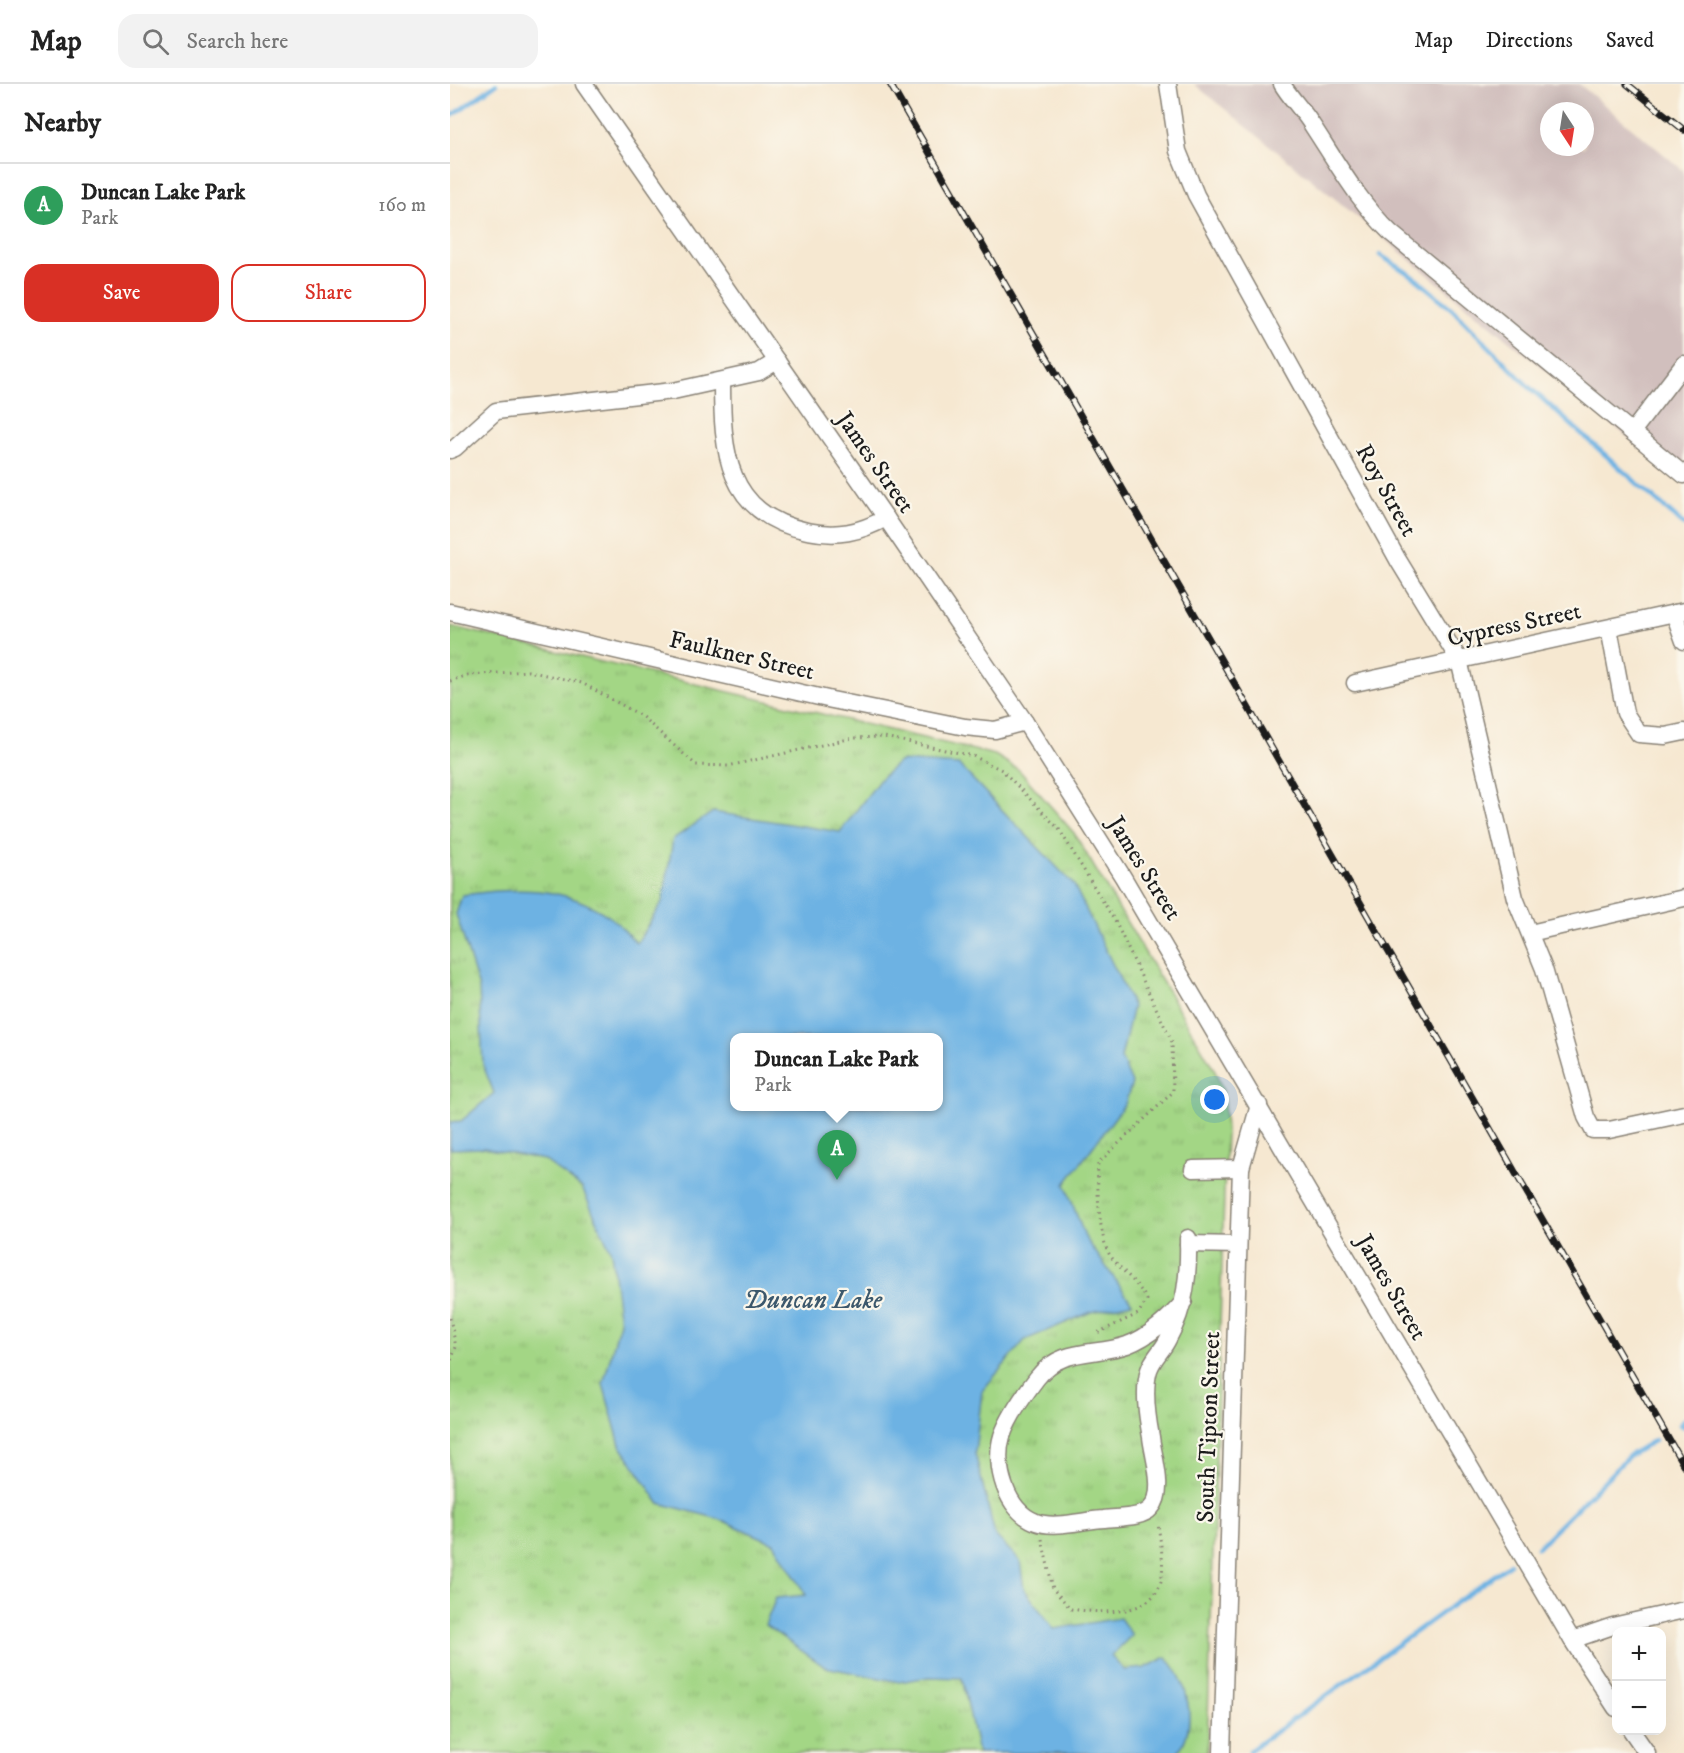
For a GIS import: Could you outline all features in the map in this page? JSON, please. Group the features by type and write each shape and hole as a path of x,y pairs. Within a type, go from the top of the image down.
{"street":[{"name":"James Street","path":"584,84 1025,722 1123,877 1572,1640 1612,1700"},
{"name":"Roy Street","path":"1168,84 1178,151 1196,195 1398,560 1459,660 1515,898 1545,969 1580,1098 1593,1130 1617,1128 1684,1113"},
{"path":"1282,84 1292,101 1310,122 1362,203 1391,233 1684,475"},
{"path":"450,450 496,411 674,391 759,372 777,361"},
{"path":"1632,432 1684,364"},
{"path":"722,381 723,429 729,462 738,483 763,514 769,519 796,529 824,534 853,533 867,529 886,518"},
{"name":"Faulkner Street","path":"450,612 832,700 965,727 995,730 1025,722"},
{"path":"1679,612 1684,640"},
{"name":"Cypress Street","path":"1355,683 1679,612"},
{"path":"1609,627 1625,713 1638,734 1665,736 1684,732"},
{"path":"1530,933 1684,898"},
{"name":"South Tipton Street","path":"1222,1753 1241,1168 1259,1106"},
{"path":"1194,1168 1241,1168"},
{"path":"1184,1301 1174,1313 1133,1343 1067,1355 1054,1360 1038,1376 1011,1417 1002,1437 1000,1451 1005,1487 1024,1516 1038,1523 1131,1516 1150,1510 1155,1501 1156,1467 1148,1413 1147,1388 1152,1362 1167,1342 1184,1301 1188,1241 1238,1245"},
{"path":"1133,1343 1152,1362"},
{"path":"1572,1640 1613,1626 1684,1610"},
{"path":"1634,1735 1647,1753"}],"path":[{"path":"450,681 468,675 528,671 582,683 640,715 696,765 728,766 853,738 884,737 973,756 1002,770 1059,830 1116,923 1172,1041 1173,1092 1098,1163 1097,1202 1110,1256 1139,1284 1148,1300 1138,1314 1094,1334"},
{"path":"450,1318 456,1347 450,1364"},
{"path":"1038,1523 1053,1589 1071,1610 1100,1613 1136,1608 1150,1600 1161,1581 1155,1501"}],"shaded area":[{"path":"1194,84 1579,84 1684,171 1684,483"}],"green space":[{"path":"450,626 995,755 1019,770 1074,833 1214,1069 1223,1092 1226,1129 1207,1753 450,1753"}],"water":[{"name":"Duncan Lake","path":"900,761 959,765 1074,885 1133,1006 1121,1058 1132,1083 1125,1104 1065,1184 1085,1237 1132,1303 1091,1312 1025,1340 982,1391 975,1453 995,1535 1020,1561 1024,1589 1054,1629 1120,1618 1132,1635 1111,1656 1124,1670 1145,1668 1166,1657 1174,1667 1185,1691 1189,1717 1184,1742 1177,1753 978,1753 962,1678 929,1677 899,1682 825,1667 765,1625 776,1598 806,1595 774,1543 719,1519 659,1503 620,1445 603,1384 620,1322 611,1252 582,1188 544,1160 484,1148 450,1149 450,1122 461,1121 494,1093 483,1065 479,988 456,914 462,895 521,890 556,894 592,906 610,917 637,943 663,901 673,839 713,812 840,832 881,778"}],"waterway":[{"path":"450,117 496,84"},
{"path":"1380,255 1414,277 1452,309 1529,387 1684,525"},
{"path":"1684,1419 1680,1425 1684,1427"},
{"path":"1537,1548 1630,1455 1655,1440"},
{"path":"1249,1751 1510,1564"}],"railway":[{"path":"890,84 1684,1466"},
{"path":"1627,84 1684,130"}],"place":[{"name":"Duncan Lake Park","path":"837,1180"}]}
